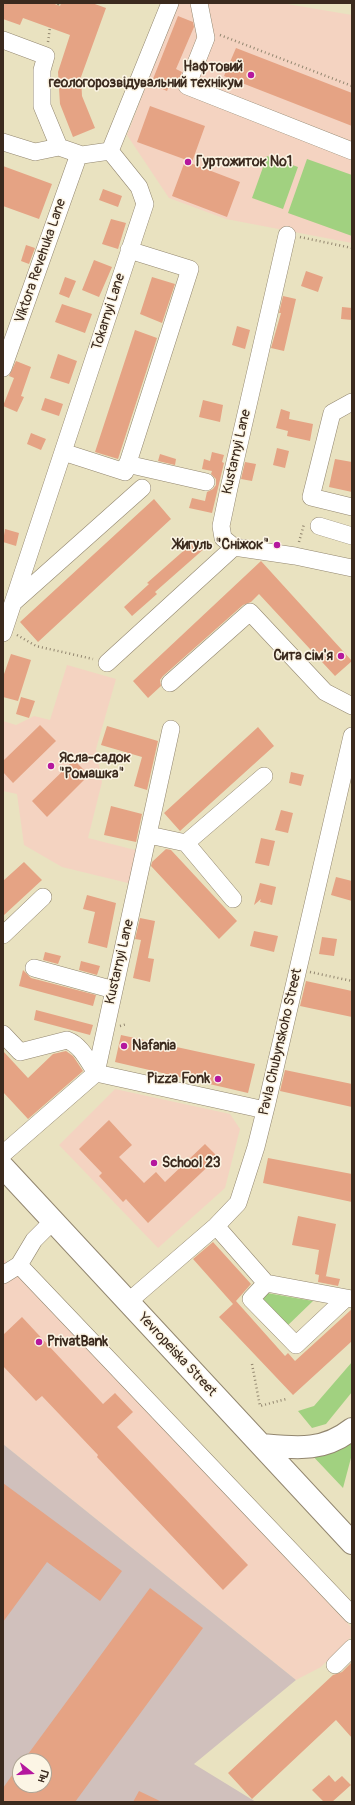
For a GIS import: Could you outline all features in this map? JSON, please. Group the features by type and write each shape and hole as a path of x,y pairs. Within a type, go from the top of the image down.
{"main road":[{"name":"Yevropeiska Street","path":"3,1167 261,1445 349,1534"},
{"path":"261,1445 292,1447 317,1446 339,1438 352,1428"}],"street":[{"path":"3,142 35,152 59,147 82,155 110,151 170,3"},
{"path":"199,3 206,38 187,86 352,150"},
{"path":"3,40 46,56 42,70 42,106 59,147"},
{"name":"Tokarnyi Lane","path":"6,619 145,204 139,187 110,151"},
{"name":"Viktora Revehuka Lane","path":"3,368 79,154"},
{"name":"Kustarnyi Lane","path":"234,547 223,538 221,526 288,235"},
{"path":"63,452 125,472 190,269 129,250"},
{"path":"352,402 332,413 311,496 352,507"},
{"path":"127,464 206,482"},
{"path":"6,619 142,488"},
{"path":"312,524 352,536"},
{"path":"107,663 234,547 295,556 352,568"},
{"path":"170,683 250,612 325,692 352,706"},
{"name":"Kustarnyi Lane","path":"96,1073 171,730"},
{"name":"Pavla Chubynskoho Street","path":"128,1302 216,1226 238,1203 256,1147 352,736"},
{"path":"186,843 264,776"},
{"path":"149,835 186,843 233,899"},
{"path":"3,935 43,897"},
{"path":"34,968 114,990"},
{"path":"3,1034 20,1052 67,1040 74,1042 79,1047 96,1073 265,1110"},
{"path":"3,1154 96,1073"},
{"path":"3,1275 19,1265 34,1240 53,1221"},
{"path":"216,1226 266,1283 349,1298"},
{"path":"19,1265 352,1615"},
{"path":"266,1283 251,1299 296,1345 349,1298"},
{"path":"335,1665 352,1648"}],"path":[{"path":"204,30 352,86"},
{"path":"288,235 352,248"},
{"path":"295,556 312,524"},
{"path":"6,619 36,646 107,663"},
{"path":"298,969 352,981"},
{"path":"252,1364 260,1406 286,1400"}],"shaded area":[{"name":"Нафтовий геологорозвідувальний технікум","path":"178,3 281,3 352,15 352,243 226,219 169,198 127,135"},
{"name":"Ясла-садок \"Ромашка\"","path":"67,665 116,679 96,749 102,782 88,838 139,851 132,884 62,867 24,845 17,794 3,791 3,721 16,725 34,716 50,720"},
{"name":"School 23","path":"115,1089 230,1114 240,1129 225,1188 158,1248 59,1145"},
{"path":"3,1258 352,1628 352,1636 321,1667 296,1680 3,1444"},
{"path":"3,1444 296,1680 194,1764 256,1802 3,1802"}],"green space":[{"path":"267,156 298,167 283,209 252,198"},
{"path":"307,159 352,175 352,236 288,213"},
{"path":"267,1293 313,1301 285,1328 260,1301"},
{"path":"352,1362 352,1392 326,1424 312,1428 298,1411 314,1406"},
{"path":"352,1437 352,1454 343,1488 309,1452"}],"building":[{"path":"3,3 52,3 60,6 61,3 92,3 106,8 81,77 82,96 95,128 73,137 60,104 58,72 70,35 23,18 20,25 3,19"},
{"path":"178,16 193,22 194,27 176,69 182,72 178,82 172,79 167,91 151,84"},
{"path":"236,48 352,93 352,126 224,76"},
{"path":"150,106 205,126 192,162 137,142"},
{"path":"185,161 240,182 227,217 172,196"},
{"path":"3,166 52,184 39,219 3,206"},
{"path":"103,189 122,196 118,207 99,200"},
{"path":"111,219 126,223 118,249 102,244"},
{"path":"26,245 35,248 29,264 21,261"},
{"path":"94,260 112,267 99,297 82,290"},
{"path":"306,271 323,277 318,292 301,286"},
{"path":"65,277 76,281 69,298 59,294"},
{"path":"152,277 175,284 162,323 140,314"},
{"path":"283,296 296,299 284,351 271,348 281,313 279,313"},
{"path":"62,304 92,314 85,333 55,322"},
{"path":"342,307 352,308 352,320 341,319"},
{"path":"237,326 250,330 245,349 232,345"},
{"path":"135,330 157,338 118,459 95,452"},
{"path":"58,354 77,361 69,384 50,378"},
{"path":"16,361 31,367 21,396 24,397 17,412 3,406 14,378 9,376"},
{"path":"45,398 63,404 59,416 41,410"},
{"path":"203,400 223,405 220,422 199,417"},
{"path":"281,409 290,412 289,419 313,424 310,441 287,436 288,431 276,428"},
{"path":"31,433 46,439 41,450 27,444"},
{"path":"277,448 289,451 285,468 273,465"},
{"path":"212,452 224,455 222,462 224,463 212,513 189,508 192,498 205,501 207,492 213,489 216,485 216,479 211,474 212,471 202,469 204,459 210,461"},
{"path":"160,454 176,459 175,465 158,461"},
{"path":"335,459 352,462 352,492 329,487"},
{"path":"245,462 256,464 252,481 241,479"},
{"path":"154,499 171,519 38,642 20,622"},
{"path":"5,529 19,533 16,546 3,542"},
{"path":"197,539 205,548 155,592 157,594 132,616 124,607 149,584 147,583"},
{"path":"261,561 352,661 335,676 259,594 251,602 243,605 163,676 160,680 161,686 148,698 133,681"},
{"path":"11,654 31,660 18,701 3,697 3,677"},
{"path":"21,697 35,701 29,718 16,714"},
{"path":"40,725 56,741 13,783 3,772 3,761"},
{"path":"107,726 158,741 147,790 134,786 142,757 101,745"},
{"path":"258,727 274,746 180,831 164,813"},
{"path":"74,760 89,775 47,817 32,801"},
{"path":"291,772 304,775 301,786 289,783"},
{"path":"111,806 142,814 136,842 104,835"},
{"path":"281,810 293,813 288,833 275,830"},
{"path":"261,838 275,841 269,866 255,863"},
{"path":"166,849 171,850 237,921 219,939 151,866 152,862"},
{"path":"24,862 42,880 3,916 3,881"},
{"path":"336,877 352,881 352,901 331,895"},
{"path":"260,883 276,887 272,905 260,902 261,899 254,905"},
{"path":"87,895 116,903 107,948 88,943 95,912 83,909"},
{"path":"140,918 155,921 148,958 154,959 150,982 133,978 141,940 135,939"},
{"path":"254,931 278,936 274,952 250,946"},
{"path":"322,937 337,939 334,956 319,954"},
{"path":"45,952 61,956 58,964 43,960"},
{"path":"81,961 100,966 97,975 79,970"},
{"path":"23,970 31,978 96,995 93,1006 19,986"},
{"path":"306,981 352,991 352,1017 300,1006"},
{"path":"36,1010 93,1025 90,1035 34,1020"},
{"path":"121,1035 255,1064 248,1093 115,1062"},
{"path":"3,1051 28,1078 53,1054 66,1051 73,1056 83,1071 28,1119 3,1092"},
{"path":"285,1070 352,1084 352,1107 280,1091"},
{"path":"109,1120 132,1145 119,1157 144,1183 156,1172 165,1182 205,1144 218,1157 148,1223 126,1199 123,1202 99,1176 102,1173 79,1149"},
{"path":"268,1158 352,1174 352,1202 263,1183"},
{"path":"298,1216 336,1224 325,1276 340,1279 338,1286 318,1282 319,1275 315,1274 319,1250 292,1245"},
{"path":"213,1242 251,1284 236,1301 285,1356 288,1353 295,1361 352,1309 352,1341 293,1395 219,1317 233,1304 193,1259"},
{"path":"22,1317 103,1404 115,1393 133,1412 117,1427 248,1565 223,1590 97,1457 98,1455 42,1396 36,1401 3,1366 3,1335"},
{"path":"3,1483 122,1571 100,1601 47,1562 3,1622"},
{"path":"150,1588 203,1628 75,1802 3,1802 3,1788 12,1775 12,1793 52,1793 52,1753 29,1753"},
{"path":"352,1662 352,1738 336,1720 252,1799 228,1773 333,1675 342,1672"},
{"path":"329,1775 335,1782 342,1776 351,1785 332,1802 324,1802 312,1790"},
{"path":"139,1791 162,1802 133,1802"}],"place":[{"name":"Нафтовий геологорозвідувальний технікум","path":"251,75"},
{"name":"Гуртожиток №1","path":"188,162"},
{"name":"Жигуль \"Сніжок\"","path":"277,545"},
{"name":"Сита сім'я","path":"341,656"},
{"name":"Ясла-садок \"Ромашка\"","path":"51,766"},
{"name":"Nafania","path":"124,1046"},
{"name":"Pizza Fonk","path":"218,1079"},
{"name":"School 23","path":"154,1163"},
{"name":"PrivatBank","path":"39,1342"}]}
